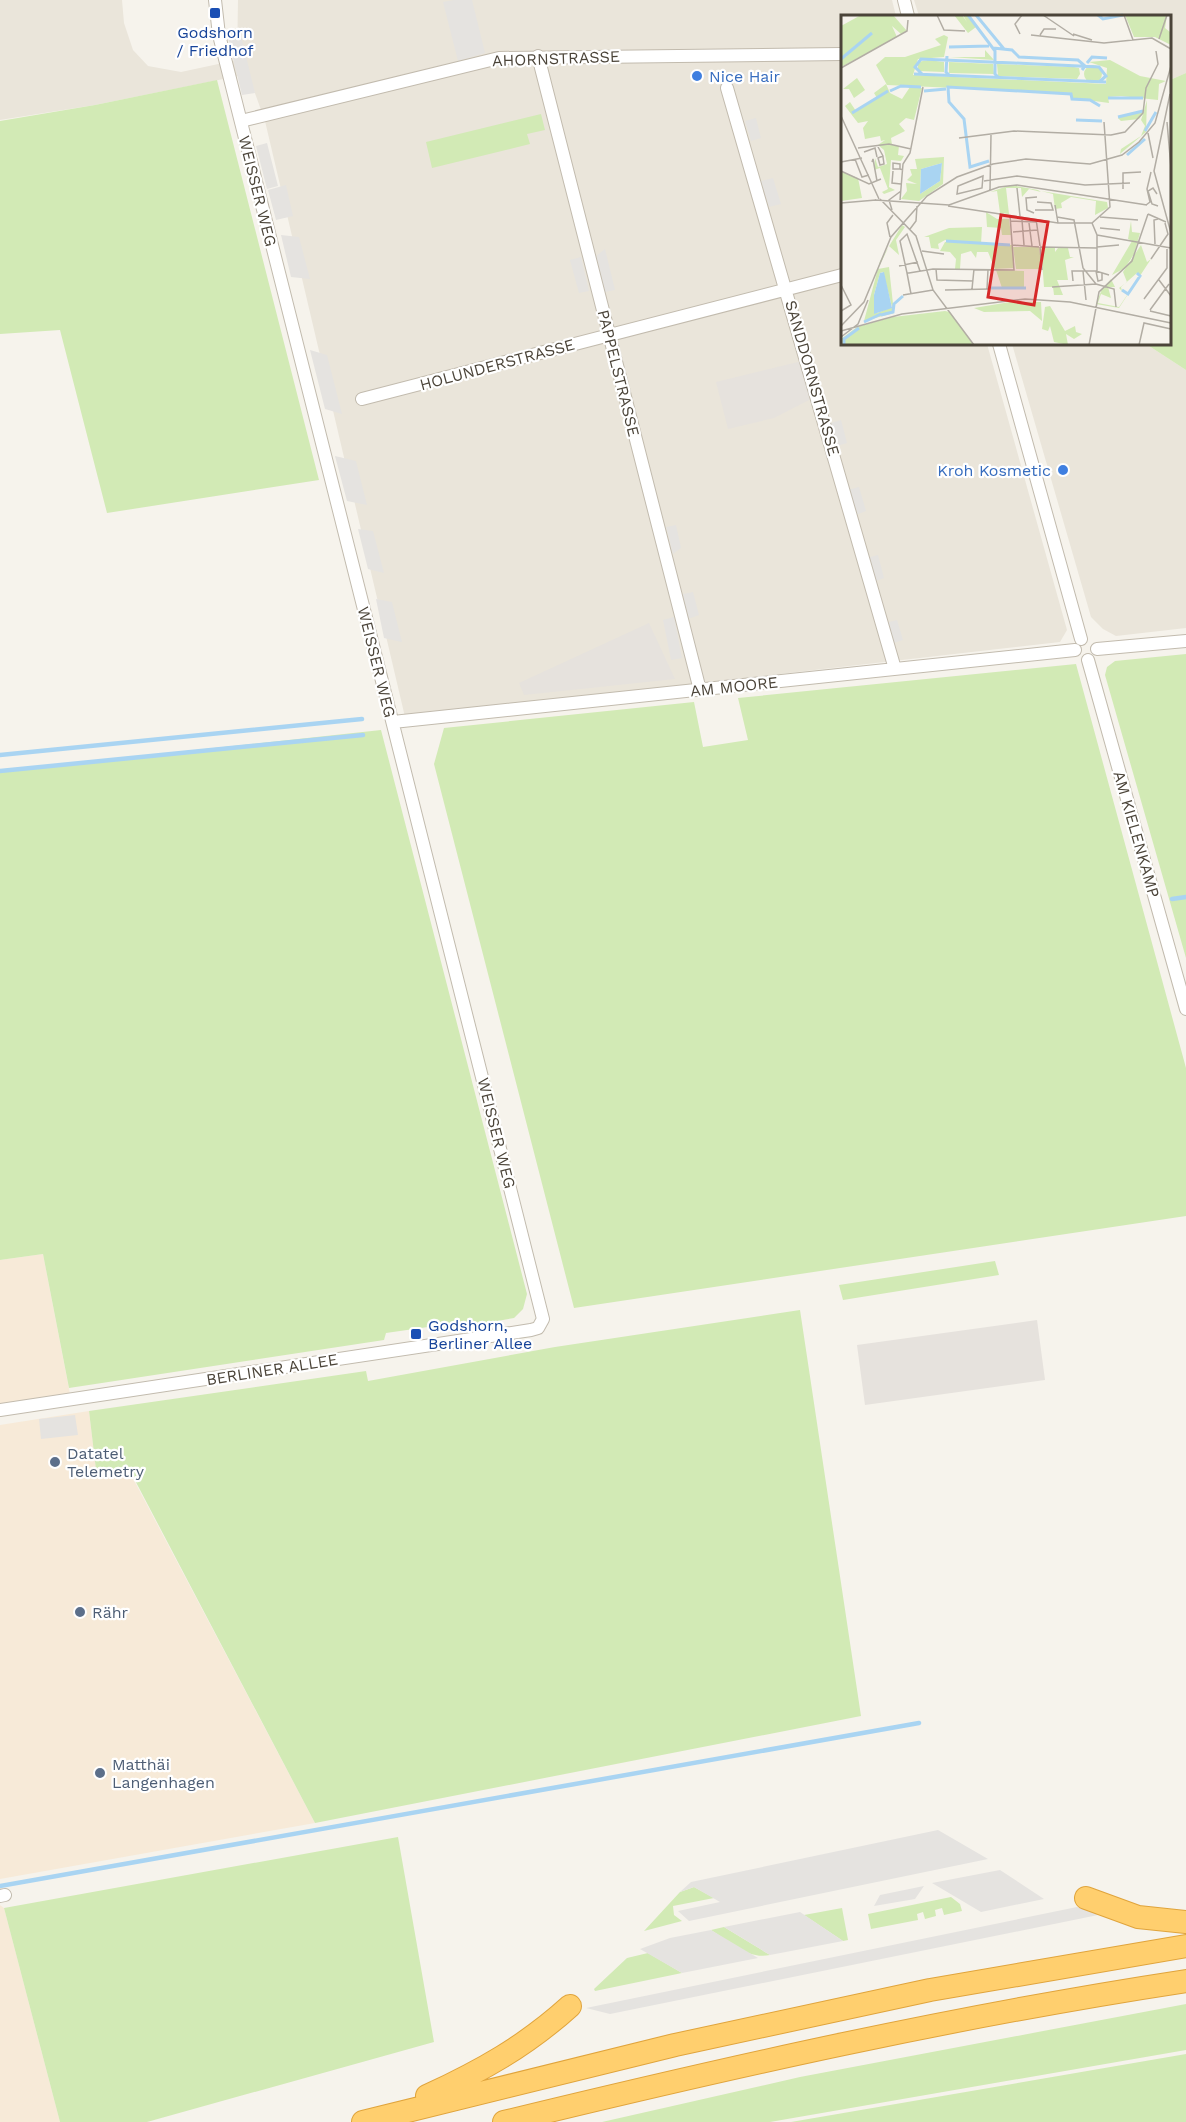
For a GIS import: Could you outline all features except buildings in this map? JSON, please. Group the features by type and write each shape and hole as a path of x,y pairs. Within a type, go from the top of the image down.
{"highway":[{"path":"1086,1898 1138,1917 1186,1922"},
{"path":"372,2120 675,2045 919,1993 1186,1946"},
{"path":"504,2122 685,2078 939,2024 1186,1981"},
{"path":"372,2120 470,2076 539,2034 570,2006"}],"street":[{"name":"WEISSER WEG","path":"215,0 219,35 540,1300 542,1324"},
{"path":"904,0 908,15"},
{"name":"AHORNSTRASSE","path":"241,121 483,60 538,56 841,54"},
{"name":"PAPPELSTRASSE","path":"538,56 700,690"},
{"name":"SANDDORNSTRASSE","path":"727,88 788,289 895,669"},
{"name":"HOLUNDERSTRASSE","path":"362,399 841,276"},
{"path":"999,345 1078,644 1078,656 1088,660 1095,656 1097,649 1092,640 1078,644"},
{"path":"1097,649 1186,641"},
{"name":"AM MOORE","path":"393,723 895,669 1078,644"},
{"name":"AM KIELENKAMP","path":"1088,660 1186,1009"},
{"name":"BERLINER ALLEE","path":"0,1410 531,1330 542,1324"}],"shaded area":[{"path":"0,0 122,0 124,23 133,50 148,66 181,72 237,60 238,0 892,0 896,15 841,15 841,345 987,345 1067,630 1060,642 405,717 265,121 248,74 95,105 0,120"},
{"path":"472,0 485,53 458,61 443,2"},
{"path":"914,0 1186,0 1186,73 1171,80 1171,15 919,15"},
{"path":"240,32 255,93 242,95 227,34"},
{"path":"756,118 761,138 751,141 745,121"},
{"path":"267,143 278,186 267,189 256,146"},
{"path":"773,178 781,204 769,207 761,181"},
{"path":"286,185 293,216 276,220 268,190"},
{"path":"281,235 299,237 310,279 291,277"},
{"path":"605,249 615,290 605,292 596,256"},
{"path":"581,257 589,291 579,293 570,260"},
{"path":"1012,345 1148,345 1186,370 1186,628 1116,636 1103,629 1091,617"},
{"path":"310,350 327,355 342,414 325,409"},
{"path":"802,361 813,398 774,418 728,429 716,382"},
{"path":"841,420 847,443 837,446 831,423"},
{"path":"335,456 356,461 367,505 347,501"},
{"path":"859,487 866,511 856,515 848,490"},
{"path":"676,525 681,548 673,554 666,527"},
{"path":"358,529 373,531 384,573 368,569"},
{"path":"878,555 884,578 873,582 867,558"},
{"path":"693,592 699,615 688,619 683,594"},
{"path":"376,599 392,602 402,642 384,638"},
{"path":"674,617 682,658 671,660 663,620"},
{"path":"897,620 903,640 891,644 885,623"},
{"path":"649,623 675,679 524,695 519,683"},
{"path":"43,1254 70,1394 0,1405 0,1260"},
{"path":"1037,1320 1045,1380 865,1405 857,1345"},
{"path":"89,1411 97,1478 127,1467 315,1823 0,1879 0,1425"},
{"path":"75,1415 78,1435 41,1439 39,1419"},
{"path":"938,1830 988,1859 689,1921 678,1911 720,1902 694,1887 680,1892 691,1882"},
{"path":"1000,1870 1044,1899 981,1912 932,1883"},
{"path":"924,1886 915,1899 874,1906 880,1895"},
{"path":"0,1905 4,1908 60,2122 0,2122"},
{"path":"1077,1907 1103,1914 610,2014 586,2008"},
{"path":"800,1912 843,1941 770,1955 724,1927"},
{"path":"711,1930 758,1958 682,1973 640,1949 670,1938"}],"green space":[{"path":"1186,73 1186,370 1148,345 1171,345 1171,80"},
{"path":"217,80 319,480 107,513 60,330 0,334 0,121 95,105"},
{"path":"541,114 545,130 527,134 530,144 432,168 426,142"},
{"path":"1186,654 1186,958 1105,675 1107,667 1115,661"},
{"path":"1076,664 1186,1068 1186,1216 574,1308 434,764 444,728 694,702 703,747 748,740 738,698"},
{"path":"381,730 527,1294 523,1309 514,1318 446,1330 435,1326 386,1333 384,1340 69,1388 43,1254 0,1260 0,771"},
{"path":"995,1261 999,1275 843,1300 839,1285"},
{"path":"800,1310 861,1716 315,1823 128,1467 97,1478 89,1411 366,1371 368,1381 555,1347"},
{"path":"398,1837 434,2042 147,2122 60,2122 4,1908"},
{"path":"694,1887 714,1898 673,1906 674,1915 682,1921 644,1931 680,1892"},
{"path":"951,1897 960,1904 962,1911 944,1915 942,1908 935,1910 936,1916 925,1919 923,1912 917,1914 918,1920 871,1929 868,1914"},
{"path":"842,1908 848,1940 843,1941 804,1915"},
{"path":"724,1927 770,1955 754,1955 746,1952 711,1930"},
{"path":"648,1953 682,1973 595,1991 594,1989 627,1958"},
{"path":"1186,2004 1186,2050 770,2122 602,2122 800,2077"},
{"path":"1186,2054 1186,2122 791,2122"}],"waterway":[{"path":"0,755 362,719"},
{"path":"0,771 363,735"},
{"path":"1172,899 1186,897"},
{"path":"0,1886 919,1723"}],"place":[{"name":"Godshorn / Friedhof","path":"215,13"},
{"name":"Nice Hair","path":"697,76"},
{"name":"Kroh Kosmetic","path":"1063,470"},
{"name":"Godshorn, Berliner Allee","path":"416,1334"},
{"name":"Datatel Telemetry","path":"55,1462"},
{"name":"Rähr","path":"80,1612"},
{"name":"Matthäi Langenhagen","path":"100,1773"}]}
